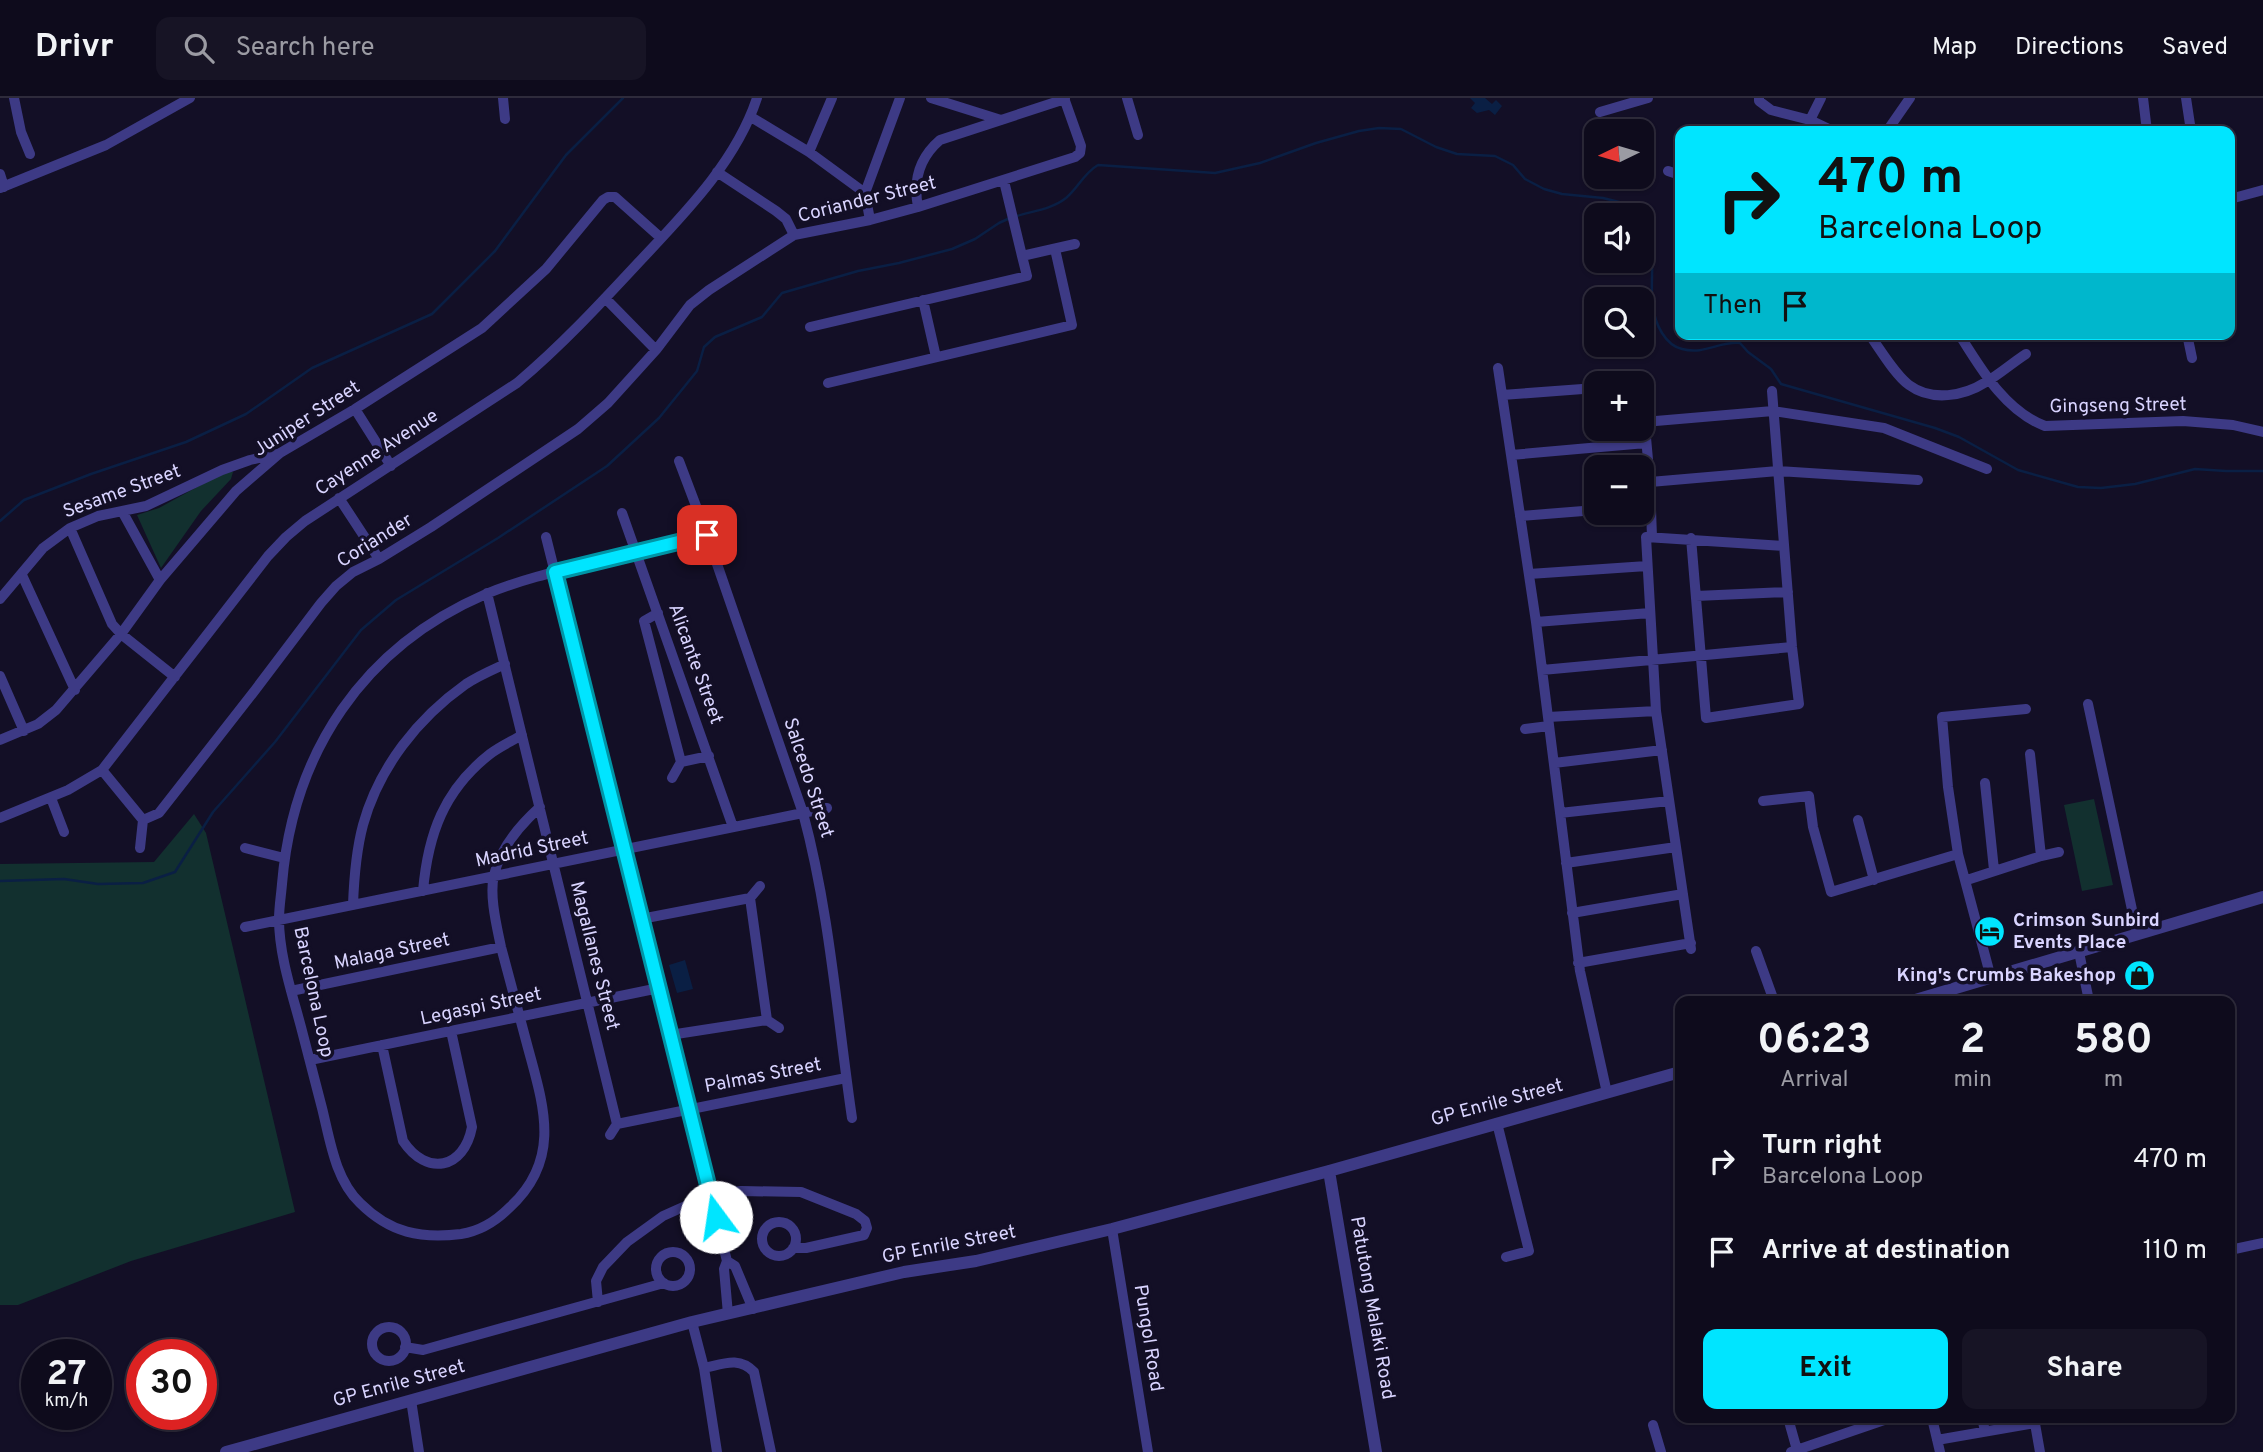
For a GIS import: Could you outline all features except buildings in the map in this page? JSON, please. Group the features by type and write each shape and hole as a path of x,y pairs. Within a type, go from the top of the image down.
{"street":[{"path":"14,98 30,154"},
{"path":"0,174 2,188 106,145 190,98"},
{"path":"503,98 505,119"},
{"name":"Cayenne Avenue","path":"0,818 51,798 102,770 268,556 286,537 339,498 517,383 544,360 606,299 717,172 736,145 751,117 757,98"},
{"path":"810,152 832,98"},
{"path":"870,220 865,193 900,98"},
{"path":"930,98 1002,121"},
{"path":"1127,98 1138,135"},
{"path":"1600,112 1648,98"},
{"path":"1759,98 1759,101 1771,110 1823,126"},
{"path":"1810,120 1821,98"},
{"path":"1890,126 1910,98"},
{"path":"2143,98 2146,126"},
{"path":"2186,98 2190,126"},
{"path":"918,207 915,188 917,174 921,164 940,140 1064,99"},
{"name":"Coriander Street","path":"656,350 690,305 709,289 794,235 870,220 918,207 1075,157 1080,153 1081,146 1064,99"},
{"path":"751,117 810,152 865,193"},
{"path":"1668,171 1675,173"},
{"path":"717,172 786,219 794,235"},
{"path":"810,327 1027,276 1004,181"},
{"path":"2235,198 2263,190"},
{"name":"Juniper Street","path":"0,740 24,731 49,716 75,690 121,634 160,580 236,491 280,453 482,328 546,269 603,200 615,197 661,238"},
{"path":"1023,256 1075,244"},
{"path":"828,383 1072,325 1055,249"},
{"path":"606,299 656,350"},
{"path":"923,300 936,358"},
{"path":"1874,340 1907,384 1935,396 1951,395 1978,387 2026,354"},
{"name":"Gingseng Street","path":"1963,340 1989,381 2020,412 2033,422 2045,426 2183,421 2233,425 2263,432"},
{"path":"2188,340 2192,358"},
{"name":"Coriander","path":"143,820 159,813 321,603 353,572 379,559 578,429 608,403 656,350"},
{"path":"1498,368 1536,622 1578,962 1607,1093"},
{"path":"1502,395 1584,389"},
{"path":"1691,538 1706,718 1799,704 1772,391"},
{"path":"355,409 391,466"},
{"path":"1654,421 1773,411 1884,428 1987,469"},
{"path":"1511,455 1646,443 1647,455"},
{"name":"Sesame Street","path":"0,599 43,548 69,528 98,516 146,506 222,470 280,453"},
{"name":"Salcedo Street","path":"678,461 707,535 803,813 825,913 852,1118"},
{"path":"1654,482 1778,471 1917,480"},
{"path":"339,498 379,559"},
{"path":"122,511 160,580"},
{"path":"1520,516 1584,511"},
{"name":"Alicante Street","path":"621,513 733,827"},
{"path":"1650,525 1652,537"},
{"path":"69,528 112,624 175,677"},
{"name":"Barcelona Loop","path":"493,876 496,922 544,1108 545,1140 538,1170 522,1197 496,1220 470,1232 436,1237 410,1234 383,1222 358,1201 340,1173 291,991 279,920 284,858 299,793 322,740 351,695 394,651 438,618 487,593 555,572 707,535"},
{"path":"547,537 727,1261 724,1269 728,1314"},
{"path":"1578,962 1691,946 1656,710 1646,537 1784,546"},
{"path":"1529,574 1647,566"},
{"path":"22,575 75,690"},
{"path":"1696,596 1788,592"},
{"name":"Magallanes Street","path":"487,593 617,1124"},
{"path":"658,613 645,621 681,762 672,778"},
{"path":"1536,622 1650,613"},
{"path":"1542,670 1792,647"},
{"path":"353,905 355,869 363,824 379,782 403,743 442,703 469,682 505,664"},
{"path":"0,676 24,731"},
{"path":"2088,704 2137,933"},
{"path":"1991,978 1958,854 1948,787 1942,717 2026,709"},
{"path":"1525,729 1549,722 1656,710"},
{"path":"423,891 426,857 439,817 461,782 491,753 522,735"},
{"path":"1554,764 1662,750"},
{"path":"2030,754 2041,856"},
{"path":"681,762 709,756"},
{"path":"102,770 143,820 140,848"},
{"path":"1985,783 1994,870"},
{"path":"1763,801 1809,796 1813,827 1831,892 1958,854"},
{"path":"51,798 64,832"},
{"path":"1560,813 1669,801"},
{"path":"493,876 505,847 540,807"},
{"name":"Madrid Street","path":"245,927 827,808"},
{"path":"1858,820 1874,880"},
{"path":"1566,863 1676,847"},
{"path":"245,848 284,858"},
{"path":"1967,880 2059,852"},
{"path":"642,919 750,898 760,886"},
{"path":"1572,913 1683,894"},
{"path":"1929,996 2263,897"},
{"path":"750,898 767,1020"},
{"name":"Malaga Street","path":"291,991 501,947"},
{"path":"1756,951 1772,996"},
{"path":"2079,952 2088,996"},
{"name":"Legaspi Street","path":"310,1060 659,988"},
{"path":"670,1035 767,1020 779,1028"},
{"path":"382,1045 403,1141 412,1154 423,1161 433,1164 447,1163 458,1157 469,1143 472,1127 451,1031"},
{"name":"GP Enrile Street","path":"226,1452 692,1322 904,1272 976,1261 1112,1229 1675,1073"},
{"name":"Palmas Street","path":"617,1124 846,1078"},
{"path":"1497,1123 1529,1251 1506,1257"},
{"path":"610,1135 617,1124"},
{"name":"Patutong Malaki Road","path":"1329,1171 1376,1452"},
{"path":"598,1301 596,1281 603,1267 626,1242 663,1216 710,1195 741,1191 801,1192 865,1220 867,1228 864,1235 806,1248 793,1248"},
{"name":"Pungol Road","path":"1112,1229 1148,1452"},
{"path":"2235,1249 2263,1243"},
{"path":"727,1261 734,1266 753,1309"},
{"path":"405,1347 423,1350 664,1283"},
{"path":"692,1322 704,1368 717,1452"},
{"path":"704,1368 734,1362 747,1364 754,1372 771,1452"},
{"path":"411,1400 419,1452"},
{"path":"1789,1423 1794,1451 1875,1423"},
{"path":"1933,1423 1940,1452"},
{"path":"1983,1423 1985,1431"},
{"path":"1937,1440 2021,1423"},
{"path":"2035,1423 2040,1452"},
{"path":"1653,1425 1661,1452"}],"green space":[{"path":"226,471 233,472 231,479 201,511 161,568 137,515 159,508"},
{"path":"2094,799 2113,885 2082,891 2064,805"},
{"path":"194,814 206,833 295,1212 131,1261 18,1305 0,1305 0,864 154,862"}],"water":[{"path":"1470,98 1485,98 1492,104 1496,100 1502,106 1495,115 1489,110 1477,113 1471,108 1475,103"},
{"path":"685,960 693,989 677,993 669,965"}],"waterway":[{"path":"0,521 24,500 186,442 246,414 312,368 432,314 495,251 566,155 623,98"},
{"path":"1017,216 1061,202 1098,165 1215,173 1260,163 1359,131 1379,128 1401,129 1436,147 1457,154 1495,156 1513,165 1525,179 1544,189 1623,203"},
{"path":"0,881 64,879 98,884 143,883 175,872 213,812 275,742 361,630 396,600 498,538 607,466 659,418 697,371 704,347 715,337 762,317 782,293 858,271 952,249 1010,218"},
{"path":"1652,273 1656,320 1666,339 1673,345 1698,350 1740,343 1771,369 1781,384 1935,428 1959,437 2018,470 2078,487 2101,488 2135,484 2195,469 2263,471"}],"place":[{"name":"Crimson Sunbird Events Place","path":"1990,932"},
{"name":"King's Crumbs Bakeshop","path":"2139,976"}],"route":[{"path":"707,535 555,572 716,1217"}]}
